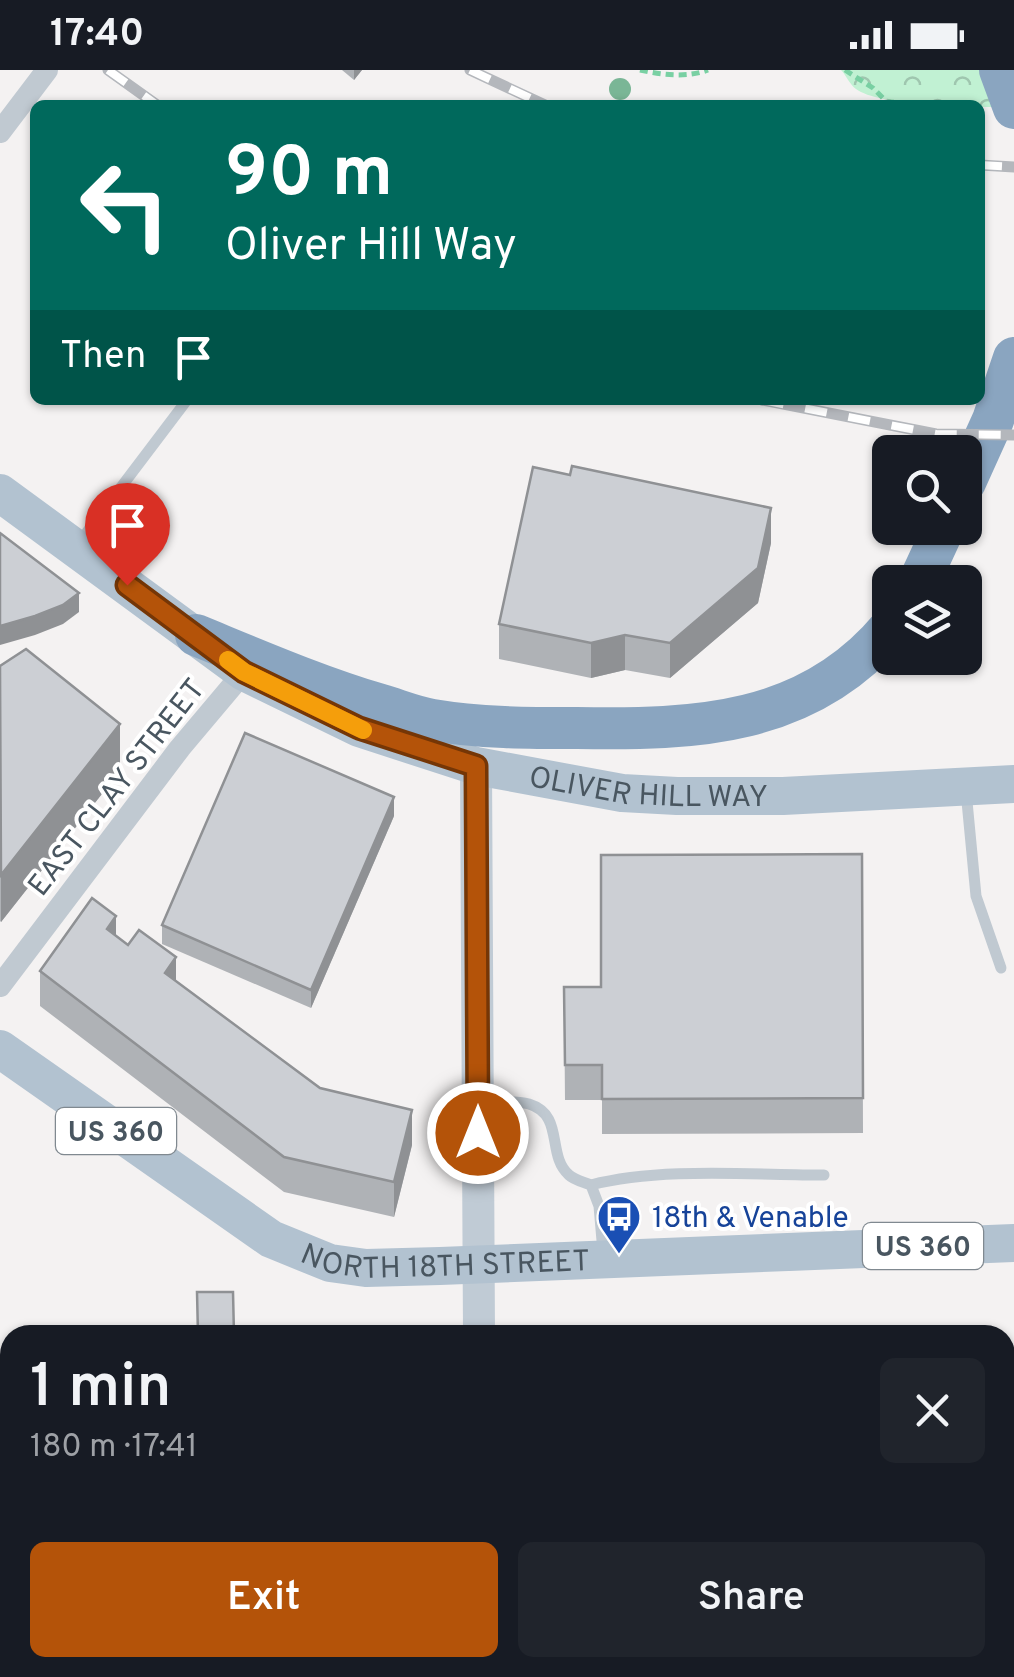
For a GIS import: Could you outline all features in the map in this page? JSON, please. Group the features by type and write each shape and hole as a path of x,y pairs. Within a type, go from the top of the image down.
{"highway":[{"path":"1000,70 1014,108"},
{"path":"982,444 1014,358"},
{"path":"196,635 323,688 431,720 527,728 645,730 716,724 784,707 832,681 872,650"}],"main road":[{"name":"OLIVER HILL WAY","path":"0,493 244,672 359,728 476,766 622,793 677,796 782,796 1014,784"},
{"path":"476,766 478,1325"},
{"name":"NORTH 18TH STREET","path":"0,1049 271,1240 330,1263 366,1268 478,1265 1014,1244"}],"street":[{"path":"0,132 47,70"},
{"name":"EAST CLAY STREET","path":"0,986 180,748 244,672"}],"lane":[{"path":"76,548 183,405"},
{"path":"966,787 976,896 1002,968"},
{"path":"478,1102 525,1103 542,1110 554,1128 561,1164 570,1176 590,1185 617,1178 653,1176 824,1175"},
{"path":"590,1185 599,1206 604,1260"}],"path":[{"path":"640,70 660,74 697,74 708,70"},
{"path":"845,70 884,100"}],"green space":[{"path":"841,70 986,70 999,107 985,106 985,100 884,99 867,95 852,85"}],"building":[{"path":"572,466 771,508 758,568 670,643 625,635 591,643 499,624 533,467 570,475"},
{"path":"0,533 79,593 63,605 0,626"},
{"path":"26,649 120,724 1,875 0,666"},
{"path":"245,733 394,797 311,990 162,925"},
{"path":"862,854 863,1098 602,1099 602,1065 565,1065 564,987 601,987 601,855"},
{"path":"92,898 116,916 107,929 128,945 139,930 176,957 165,973 320,1088 412,1110 394,1182 284,1157 40,971"},
{"path":"197,1292 233,1292 234,1325 198,1325"}],"railway":[{"path":"108,70 150,100"},
{"path":"470,70 534,100"},
{"path":"985,165 1014,167"},
{"path":"788,405 936,434 1014,435"}],"slow traffic":[{"path":"228,660 244,672 363,730"}],"place":[{"name":"18th & Venable","path":"619,1255"}],"route":[{"path":"127,585 244,672 359,728 476,766 478,1133"}]}
